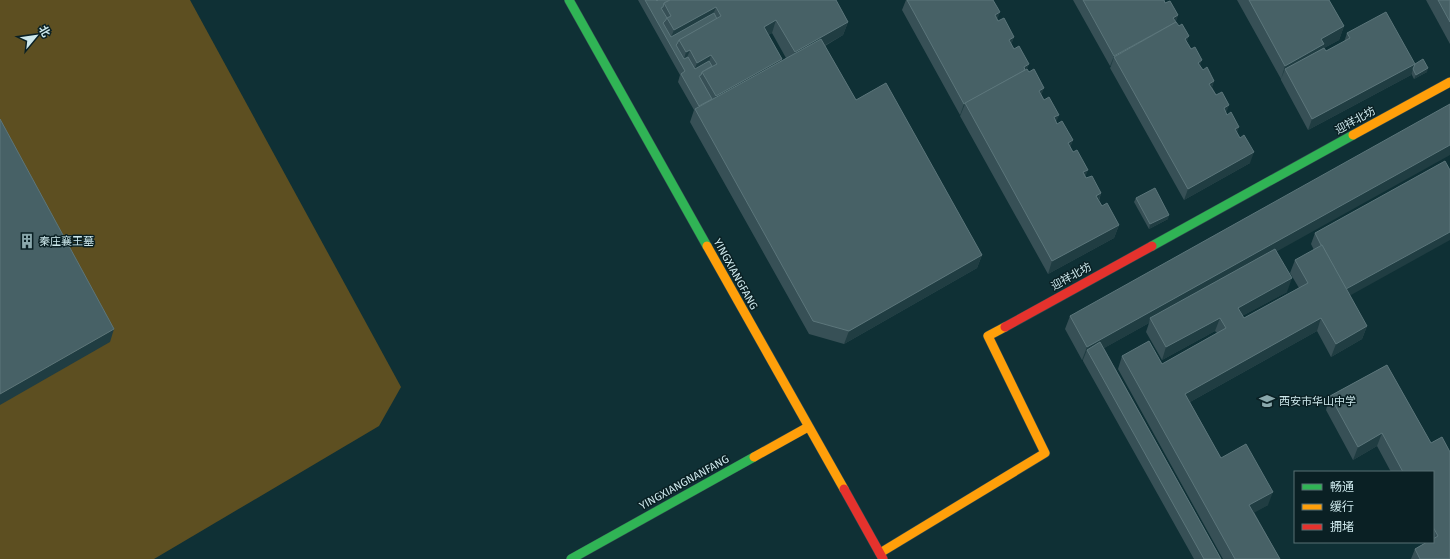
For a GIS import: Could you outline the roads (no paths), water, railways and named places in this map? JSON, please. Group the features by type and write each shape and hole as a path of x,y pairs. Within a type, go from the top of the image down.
{"street":[{"name":"YINGXIANGFANG","path":"570,0 808,427 882,556"},
{"name":"迎祥北坊","path":"882,556 1045,454 988,336 1450,82"},
{"name":"YINGXIANGNANFANG","path":"572,559 808,427"}],"place":[{"name":"秦庄襄王墓","path":"27,241"},
{"name":"西安市华山中学","path":"1267,401"}]}
